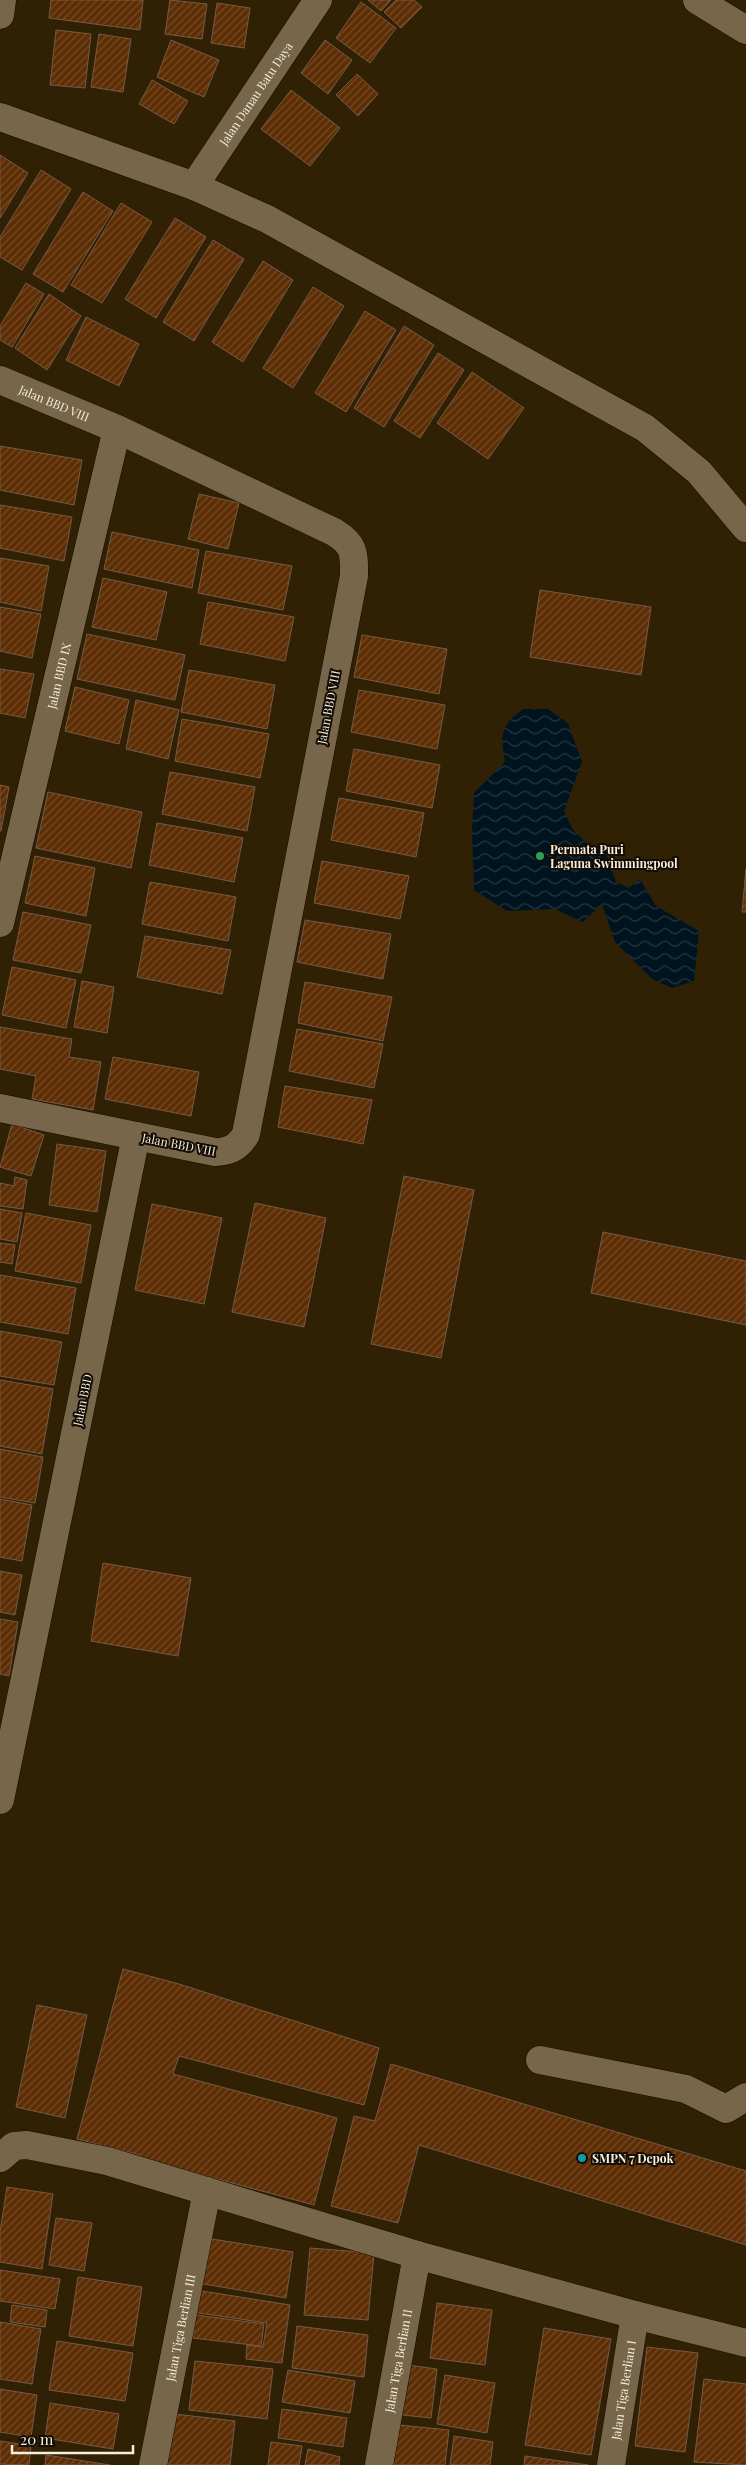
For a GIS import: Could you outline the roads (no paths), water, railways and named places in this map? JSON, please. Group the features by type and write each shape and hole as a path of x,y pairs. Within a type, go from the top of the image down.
{"street":[{"path":"0,15 2,0"},
{"name":"Jalan Danau Batu Daya","path":"194,186 318,0"},
{"path":"697,0 746,30"},
{"path":"0,117 194,186 267,219 645,428 699,472 746,528"},
{"name":"Jalan BBD VIII","path":"0,380 117,429 334,532 348,540 354,557 354,576 246,1134 241,1143 224,1152 215,1152 136,1136"},
{"name":"Jalan BBD IX","path":"0,923 117,429"},
{"path":"0,1108 136,1136"},
{"name":"Jalan BBD","path":"0,1800 4,1756 136,1136"},
{"path":"540,2060 686,2089 726,2109 746,2097"},
{"path":"2,2156 14,2146 26,2145 107,2161 417,2255 635,2315 746,2343"},
{"name":"Jalan Tiga Berlian III","path":"153,2465 207,2192"},
{"name":"Jalan Tiga Berlian II","path":"379,2465 417,2255"},
{"name":"Jalan Tiga Berlian I","path":"611,2465 635,2315"}],"water":[{"name":"Permata Puri Laguna Swimmingpool","path":"523,709 548,709 568,723 582,762 564,811 573,830 591,847 604,847 616,882 629,888 640,879 656,906 699,931 694,981 672,988 652,979 615,942 602,904 583,922 554,909 507,911 474,890 472,832 474,793 505,762 502,738 506,726"}],"place":[{"name":"Permata Puri Laguna Swimmingpool","path":"540,856"},
{"name":"SMPN 7 Depok","path":"582,2158"}]}
